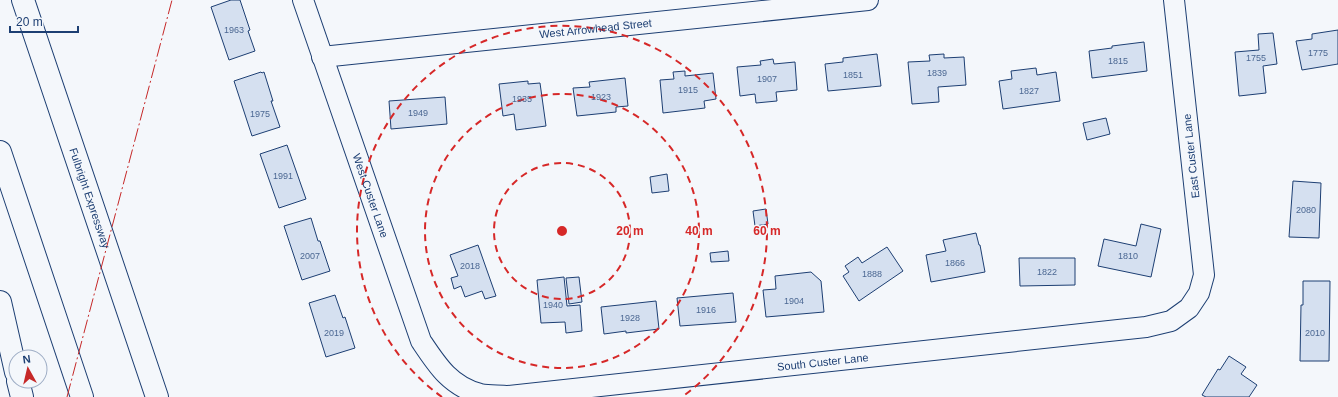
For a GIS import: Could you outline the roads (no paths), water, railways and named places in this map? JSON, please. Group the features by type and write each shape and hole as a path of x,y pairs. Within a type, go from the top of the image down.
{"highway":[{"name":"Fulbright Expressway","path":"23,0 157,397"},
{"path":"0,152 82,397"},
{"path":"0,302 11,349"}],"street":[{"name":"West Custer Lane","path":"303,0 421,341 438,366 455,383"},
{"name":"West Arrowhead Street","path":"322,56 868,0"},
{"name":"East Custer Lane","path":"1174,0 1204,275 1199,293 1189,308"},
{"name":"South Custer Lane","path":"455,383 480,394 508,396 1146,327 1171,321 1189,308"}]}
